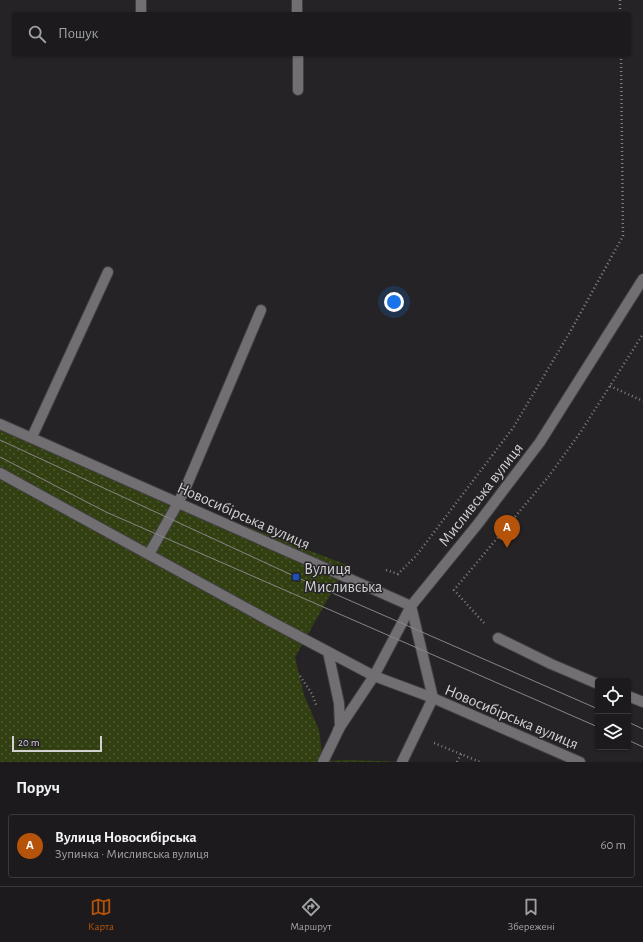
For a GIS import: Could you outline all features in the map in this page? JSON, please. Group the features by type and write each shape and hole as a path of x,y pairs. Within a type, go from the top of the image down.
{"main road":[{"path":"141,0 141,12"},
{"path":"297,0 297,12"},
{"path":"298,56 298,90"},
{"path":"32,437 108,272"},
{"name":"Мисливська вулиця","path":"323,762 340,727 374,676 411,606 477,525 540,442 643,279"},
{"path":"149,554 186,487 261,310"},
{"name":"Новосибірська вулиця","path":"0,424 411,606 433,698"},
{"name":"Новосибірська вулиця","path":"0,473 374,676 433,698 580,762"},
{"path":"498,638 551,664 595,683"},
{"name":"Мисливська вулиця","path":"328,652 339,703 340,727"},
{"path":"631,697 643,702"},
{"path":"402,762 433,698"}],"path":[{"path":"620,0 620,12"},
{"path":"416,556 513,428 570,332 623,236 621,56"},
{"path":"498,638 454,590 549,476 643,334"},
{"path":"610,386 643,401"},
{"path":"300,676 312,694 318,712"},
{"path":"430,749 434,742 480,762"},
{"path":"457,762 460,754"}],"green space":[{"path":"0,424 175,499 347,565 295,657 304,695 319,730 323,761 349,760 406,762 0,762"}],"tram line":[{"path":"0,440 296,577 595,708"},
{"path":"0,457 106,512 595,726"},
{"path":"631,723 643,729"},
{"path":"631,741 643,747"}],"place":[{"name":"Вулиця Новосибірська","path":"507,548"},
{"name":"Вулиця Мисливська","path":"296,577"}]}
